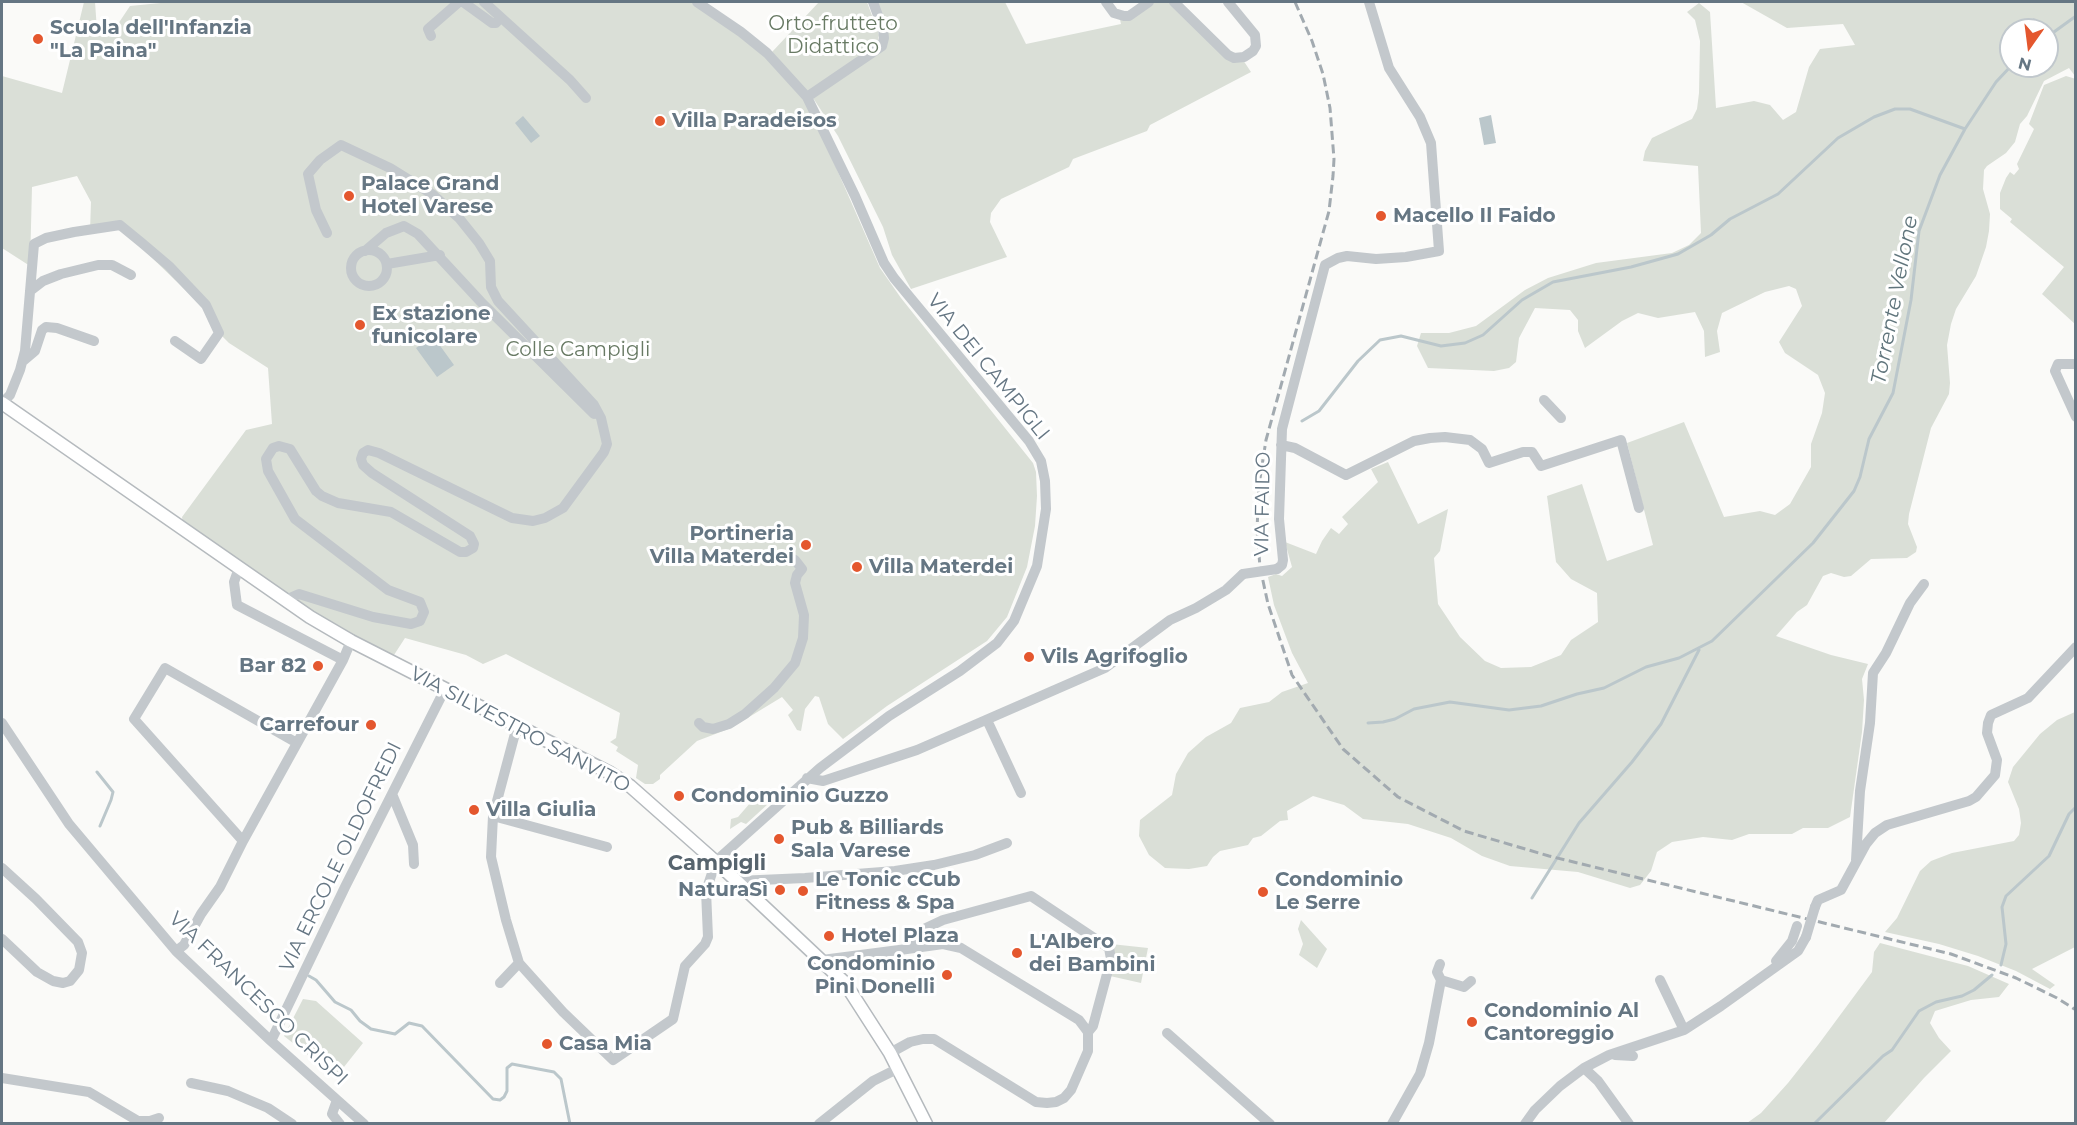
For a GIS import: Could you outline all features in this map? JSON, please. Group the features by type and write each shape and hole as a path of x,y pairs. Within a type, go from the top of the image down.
{"main road":[{"name":"VIA SILVESTRO SANVITO","path":"2,403 288,602 351,641 620,778 716,861 845,983 890,1053 926,1124"}],"street":[{"path":"431,36 428,29 461,2 492,23 496,23 500,18"},
{"path":"484,2 570,80 586,98"},
{"name":"VIA DEI CAMPIGLI","path":"697,2 767,53 807,97 884,262 894,278 1029,441 1041,461 1045,481 1046,507 1037,566 1014,621 997,643 960,671 890,716 807,778 716,861"},
{"path":"807,97 882,46 883,29 873,2"},
{"path":"1106,2 1114,13 1129,16 1149,2"},
{"path":"1174,2 1228,55 1234,58 1244,57 1256,46 1255,34 1228,2"},
{"name":"VIA FAIDO","path":"807,778 823,781 917,750 1106,667 1170,620 1226,590 1243,574 1282,565 1279,519 1282,429 1325,266 1338,258 1347,256 1376,259 1439,251 1431,143 1420,117 1389,68 1369,2"},
{"path":"288,602 292,597 300,594 373,617 411,624 420,621 424,612 420,602 388,590 295,519 268,471 266,459 273,448 279,446 290,449 316,491 322,496 338,503 391,512 456,549 466,552 473,548 474,544 470,536 372,473 363,465 361,459 363,453 368,450 374,451 512,518 533,521 545,518 563,508 604,452 607,439 603,423 584,392 498,301 491,287 490,261 479,243 459,218 432,194 390,168 341,145 320,160 308,174 316,210 327,233"},
{"path":"2,403 10,395 25,351 34,244 46,238 120,225 169,266 206,305 219,333 201,359 175,341"},
{"path":"365,251 376,251 381,254 387,264 386,275 373,285 363,284 354,277 352,267 356,257 386,233 404,226 418,234 440,255 481,302 603,423"},
{"path":"387,264 440,255"},
{"path":"30,291 44,281 61,274 98,265 112,265 131,274"},
{"path":"22,363 35,351 42,330 46,327 57,328 94,341"},
{"path":"2076,364 2058,364 2055,371 2076,417"},
{"path":"1544,400 1562,418"},
{"path":"1281,445 1294,448 1346,475 1407,444 1430,438 1470,440 1482,449 1489,463 1523,452 1532,452 1541,466 1621,440 1639,508"},
{"path":"699,723 703,727 713,729 729,724 745,714 774,688 795,663 803,638 804,615 795,583 802,568 795,560 783,556"},
{"path":"239,568 234,582 237,605 343,660"},
{"path":"1856,862 1860,791 1870,723 1873,673 1910,603 1924,584"},
{"path":"176,951 184,945 201,914 220,887 343,660 351,641"},
{"path":"1525,1124 1535,1110 1560,1086 1584,1068 1609,1055 1684,1030 1798,951 1800,935 1818,900 1832,889 1841,890 1875,833 1887,825 1976,797 1995,775 1997,760 1987,733 1991,715 2028,698 2076,647"},
{"path":"243,841 134,719 165,668 297,743"},
{"name":"VIA ERCOLE OLDOFREDI","path":"271,1041 345,887 445,689"},
{"path":"987,720 1021,793"},
{"name":"VIA FRANCESCO CRISPI","path":"2,723 69,824 176,951 271,1041 364,1124"},
{"path":"517,726 493,816 491,857 506,920 519,963 563,1012 613,1060 673,1019 685,966 705,944 708,937 706,891 716,861"},
{"path":"392,794 413,845 414,864"},
{"path":"493,816 607,847"},
{"path":"737,881 804,878 915,868 975,855 1007,843"},
{"path":"2,868 36,898 78,942 82,952 79,970 70,981 63,983 53,981 37,972 2,939"},
{"path":"907,949 926,928 943,920 1031,896 1109,948 1111,959 1093,1026 1088,1032"},
{"path":"822,960 943,944 961,948 1079,1020 1088,1032 1088,1051 1071,1090 1064,1098 1047,1103 1036,1102 934,1039 922,1038 890,1053"},
{"path":"500,983 519,963"},
{"path":"1392,1124 1420,1074 1429,1043 1441,980 1437,972 1440,964"},
{"path":"1441,980 1464,987 1471,981"},
{"path":"1660,980 1684,1030"},
{"path":"1167,1033 1270,1124"},
{"path":"1609,1055 1633,1056"},
{"path":"1584,1068 1598,1081 1629,1124"},
{"path":"819,1124 873,1081 897,1069"},
{"path":"2,1078 89,1092 138,1121 159,1118"},
{"path":"191,1083 228,1091 268,1108 292,1124"},
{"path":"337,1100 332,1114 340,1124"}],"green space":[{"name":"Colle Campigli","path":"84,2 95,2 97,30 110,36 130,6 171,2 691,2 765,55 807,101 880,268 901,298 1033,463 1036,472 1037,496 1035,526 1027,567 1007,617 987,641 887,706 843,739 828,724 819,697 815,696 805,709 801,731 797,730 788,715 793,710 782,697 731,728 697,741 653,784 645,784 636,778 638,765 616,751 618,747 610,742 616,738 620,713 506,654 483,664 466,655 405,638 394,655 321,621 183,523 182,517 246,430 272,424 268,368 229,343 217,331 203,307 120,227 90,231 91,202 77,176 32,187 30,266 2,248 2,76 62,93"},
{"name":"Orto-frutteto Didattico","path":"819,2 867,2 879,35 877,46 810,95 772,52"},
{"path":"876,2 1005,2 1026,44 1121,24 1119,15 1149,2 1172,2 1228,55 1243,60 1251,72 1150,125 1147,131 1073,159 1069,167 1001,199 991,213 990,222 1007,257 911,289 892,255 883,227 838,136 813,98 885,46"},
{"path":"1741,2 2075,2 2075,76 2069,68 2059,73 2059,18 1999,18 1999,78 2050,78 2044,81 2027,116 2020,124 2015,142 2006,153 1984,170 1983,189 1990,214 1989,231 1976,276 1956,309 1951,324 1947,345 1949,394 1931,428 1909,514 1908,524 1917,547 1916,552 1907,558 1871,559 1851,576 1844,577 1831,573 1823,576 1807,605 1797,612 1776,636 1831,655 1868,664 1862,679 1864,700 1862,732 1850,817 1828,828 1803,828 1792,834 1749,834 1732,840 1703,837 1672,842 1657,852 1651,871 1640,885 1630,888 1578,872 1510,866 1482,856 1451,838 1408,824 1363,819 1344,805 1313,796 1287,811 1288,820 1280,821 1261,836 1253,838 1248,845 1220,851 1207,866 1189,869 1165,868 1149,855 1139,836 1140,820 1172,795 1176,774 1188,753 1206,737 1231,723 1240,708 1269,702 1282,692 1308,683 1292,653 1274,605 1268,577 1276,574 1282,576 1292,567 1285,542 1316,554 1331,528 1339,534 1348,524 1342,517 1378,482 1371,469 1388,462 1418,524 1448,509 1440,551 1434,558 1438,604 1460,637 1485,661 1501,668 1531,667 1561,655 1571,640 1598,622 1597,593 1571,579 1556,562 1547,496 1582,484 1607,561 1653,545 1627,443 1684,422 1724,517 1760,511 1775,515 1790,504 1811,467 1811,444 1822,413 1825,393 1818,375 1785,353 1779,342 1802,306 1796,289 1789,286 1765,292 1722,313 1717,331 1720,352 1705,357 1704,331 1695,312 1658,318 1638,313 1622,321 1585,348 1578,331 1578,320 1570,310 1535,308 1519,338 1516,362 1509,368 1494,371 1428,368 1417,346 1421,333 1449,333 1476,326 1525,290 1548,278 1596,263 1672,253 1689,245 1701,233 1698,166 1643,161 1652,138 1692,119 1697,109 1700,41 1695,20 1687,12 1699,3 1710,12 1716,108 1754,101 1770,105 1783,120 1796,112 1809,67 1820,49 1855,45 1843,24 1787,28"},
{"path":"2066,76 2076,79 2075,324 2042,294 2064,267 2010,222 2012,219 2000,209 2000,193 2010,172 2014,175 2019,169 2017,164 2034,129 2029,124 2044,85"},
{"path":"2075,712 2075,947 2032,969 2055,985 2050,989 2016,971 1978,956 1939,944 1885,932 1897,918 1920,871 1931,861 1952,853 2014,841 2019,835 2021,823 2019,809 2008,782 2013,767 2040,734 2057,720"},
{"path":"757,795 768,804 746,824 741,822 730,829 731,819 738,817"},
{"path":"1301,920 1327,949 1317,968 1299,955 1303,944 1298,929"},
{"path":"1880,943 1968,966 2009,984 1999,997 1971,1000 1935,1011 1930,1023 1939,1038 1951,1051 1884,1123 1747,1123 1761,1113 1788,1083 1872,972 1874,952"},
{"path":"1111,944 1148,948 1141,983 1110,976"},
{"path":"303,999 316,1001 363,1043 336,1077 284,1036"}],"shaded area":[{"path":"1491,115 1496,143 1484,145 1479,118"},
{"path":"523,116 540,136 531,143 515,123"},
{"path":"433,336 454,365 437,377 416,348"}],"waterway":[{"name":"Torrente Vellone","path":"2059,28 2076,16"},
{"name":"Torrente Vellone","path":"1368,723 1395,719 1414,709 1450,702 1509,710 1541,706 1604,688 1646,667 1679,658 1712,641 1813,543 1854,491 1860,477 1869,439 1893,393 1911,300 1919,231 1940,175 1965,129 2000,78"},
{"path":"1302,421 1319,411 1358,361 1380,340 1401,336 1441,346 1465,343 1483,335 1522,300 1553,282 1631,267 1678,254 1711,235 1730,219 1778,194 1838,138 1874,117 1895,109 1910,109 1965,129"},
{"path":"1532,898 1579,823 1632,762 1661,724 1699,650"},
{"name":"Torrente Vellone","path":"97,772 113,792 100,826"},
{"path":"2001,965 2006,944 2002,907 2006,896 2049,856 2069,814 2076,807"},
{"path":"1814,1124 1883,1056 1892,1050 1919,1011 1936,1002 1962,996 1974,990 1992,975"},
{"name":"Torrente Vellone","path":"309,976 316,980 335,1002 351,1010 371,1029 395,1034 409,1023 422,1026 493,1099 500,1100 504,1097 507,1091 507,1068 512,1064 554,1072 561,1079 570,1124"}],"railway":[{"path":"1295,2 1323,74 1330,108 1333,176 1329,211 1266,440 1259,485 1257,530 1260,567 1268,604 1292,675 1343,749 1398,797 1464,831 1549,856 1951,954 2016,978 2076,1010"}],"place":[{"name":"Scuola dell'Infanzia \"La Paina\"","path":"38,39"},
{"name":"Villa Paradeisos","path":"660,121"},
{"name":"Palace Grand Hotel Varese","path":"349,196"},
{"name":"Macello Il Faido","path":"1381,216"},
{"name":"Ex stazione funicolare","path":"360,325"},
{"name":"Portineria Villa Materdei","path":"806,545"},
{"name":"Villa Materdei","path":"857,567"},
{"name":"Vils Agrifoglio","path":"1029,657"},
{"name":"Bar 82","path":"318,666"},
{"name":"Carrefour","path":"371,725"},
{"name":"Condominio Guzzo","path":"679,796"},
{"name":"Villa Giulia","path":"474,810"},
{"name":"Pub & Billiards Sala Varese","path":"779,839"},
{"name":"NaturaSì","path":"780,890"},
{"name":"Le Tonic cCub Fitness & Spa","path":"803,891"},
{"name":"Condominio Le Serre","path":"1263,892"},
{"name":"Hotel Plaza","path":"829,936"},
{"name":"L'Albero dei Bambini","path":"1017,953"},
{"name":"Condominio Pini Donelli","path":"947,975"},
{"name":"Condominio Al Cantoreggio","path":"1472,1022"},
{"name":"Casa Mia","path":"547,1044"}],"district":[{"name":"Campigli","path":"717,864"}]}
